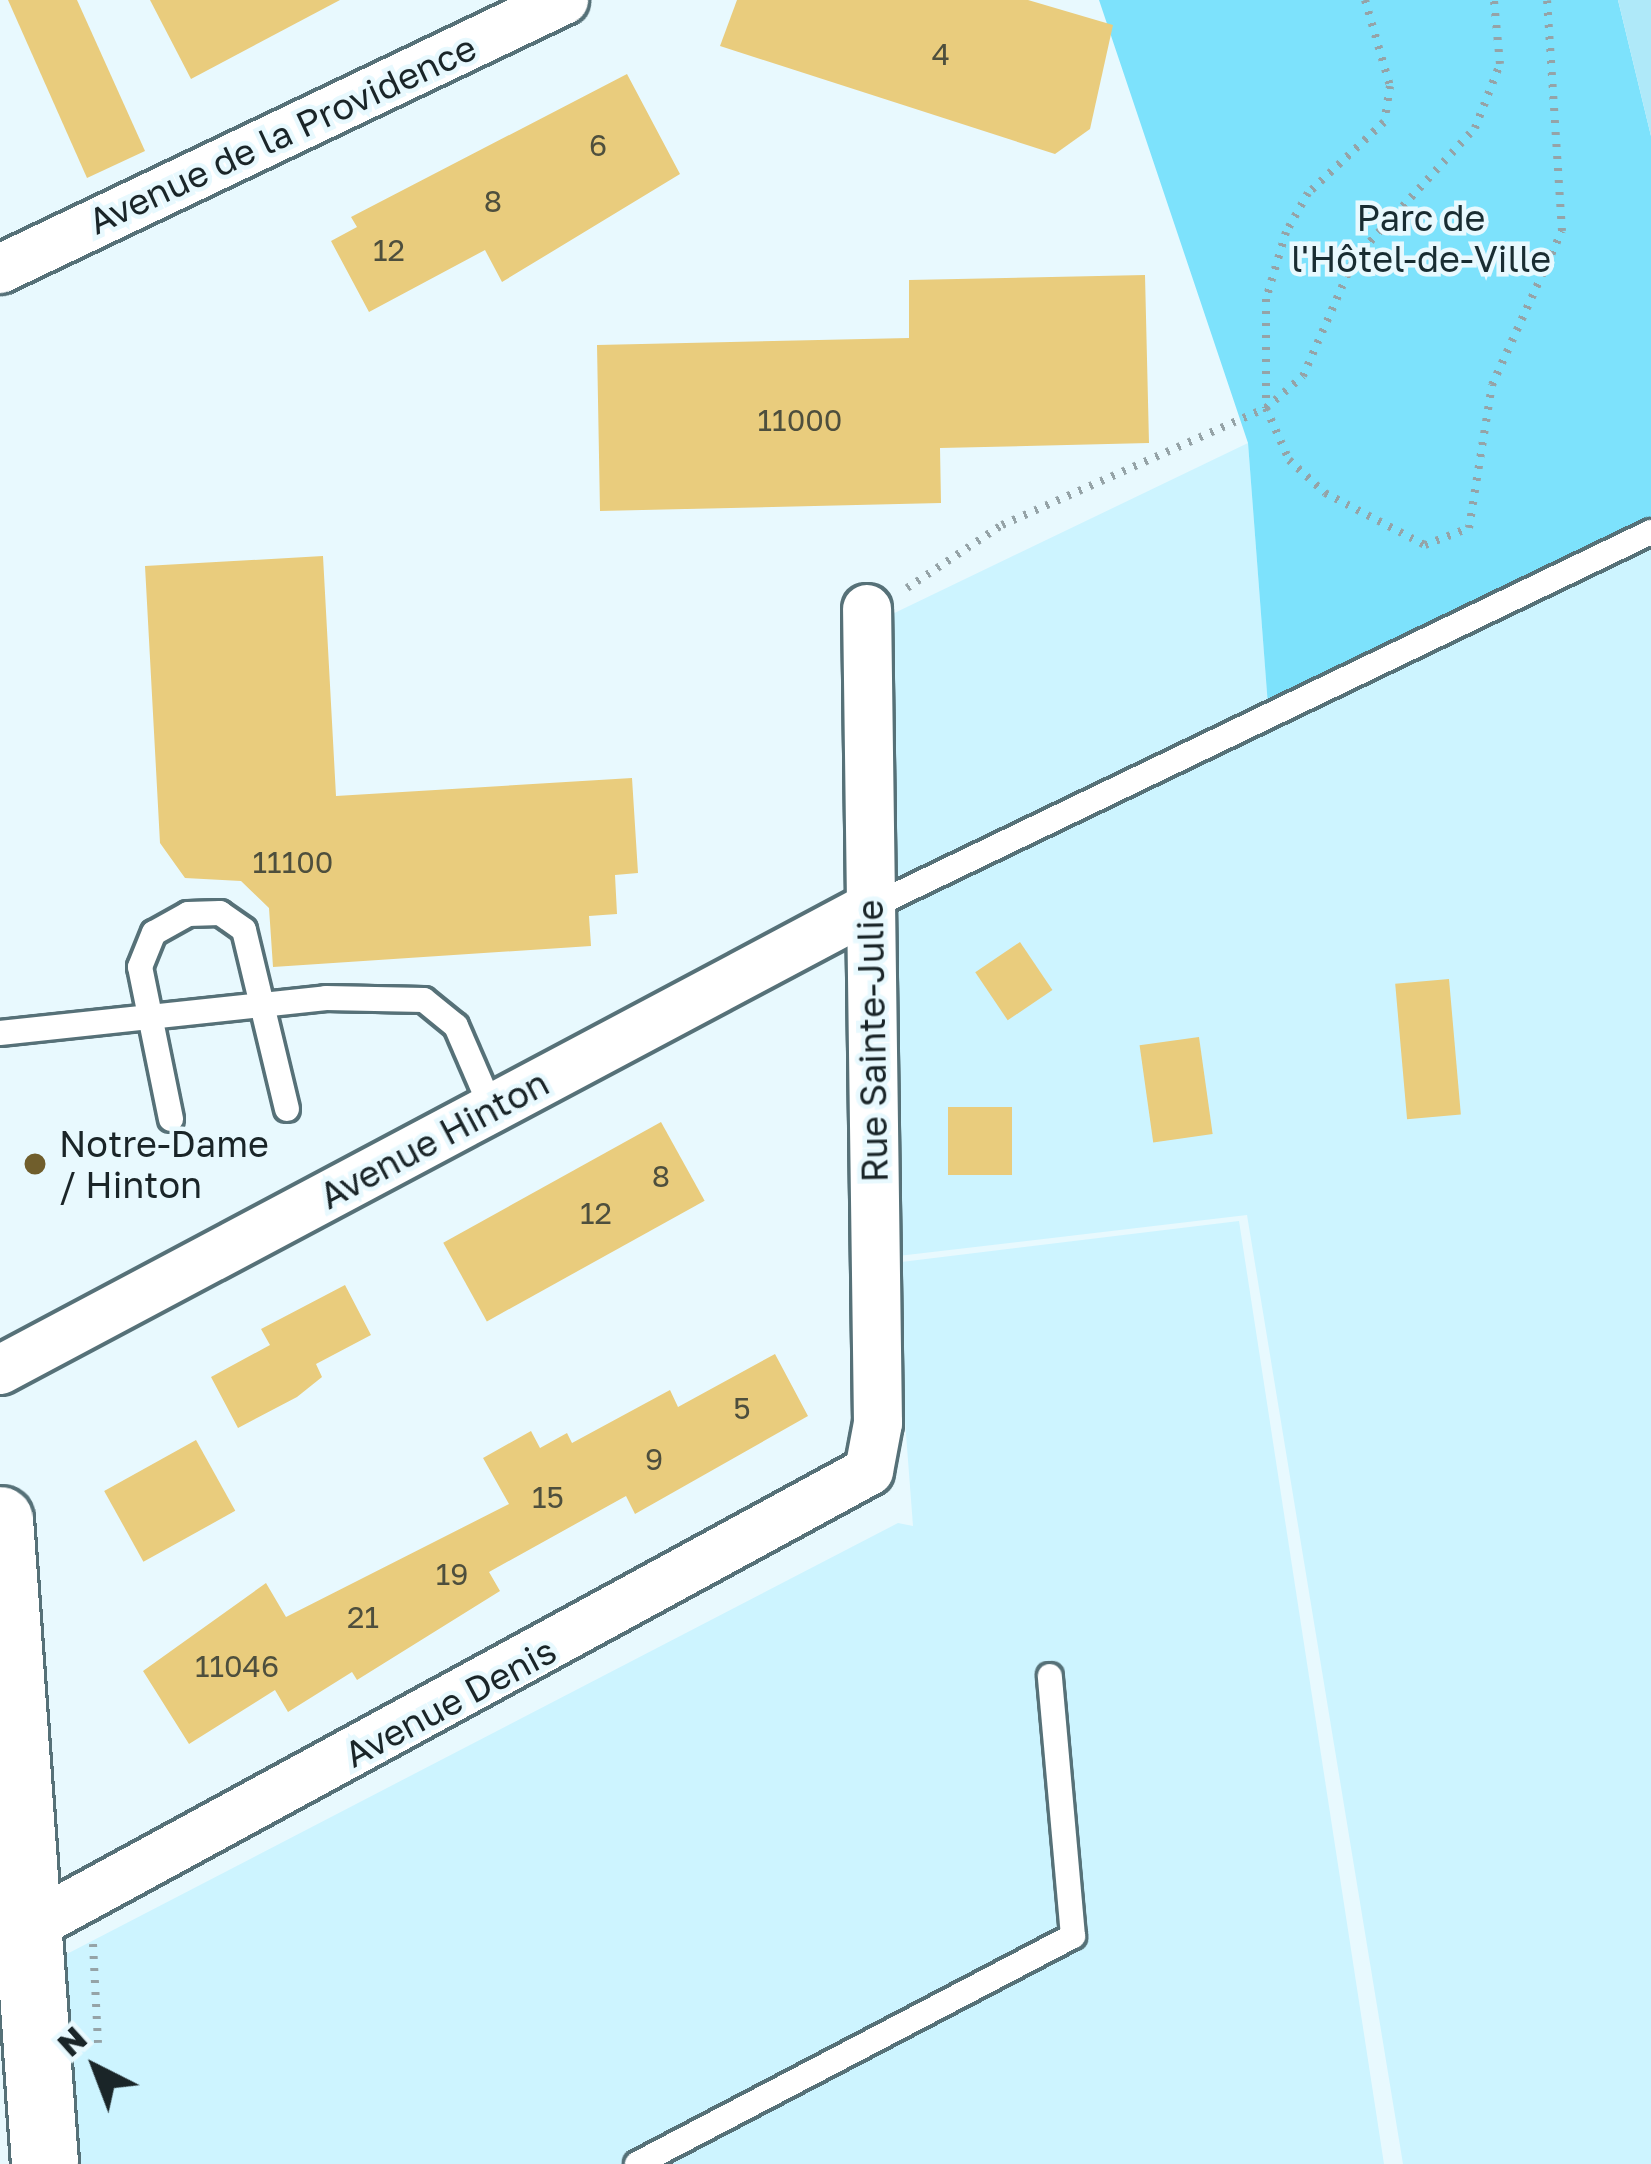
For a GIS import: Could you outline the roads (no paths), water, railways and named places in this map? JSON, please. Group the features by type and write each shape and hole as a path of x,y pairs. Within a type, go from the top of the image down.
{"main road":[{"path":"0,1520 9,1821 28,1928 45,2164"}],"street":[{"name":"Avenue de la Providence","path":"0,269 564,0"},
{"name":"Rue Sainte-Julie","path":"867,609 878,1423 868,1471"},
{"name":"Avenue Hinton","path":"0,1370 869,908"},
{"name":"Avenue Denis","path":"28,1928 868,1471"}],"lane":[{"path":"869,908 1651,532"},
{"path":"171,1119 140,967 154,933 188,914 220,914 244,930 287,1109"},
{"path":"0,1034 149,1023 261,1008 424,1000 456,1026 492,1109"},
{"path":"637,2164 1073,1936 1050,1676"}],"place":[{"name":"Notre-Dame / Hinton","path":"35,1164"}],"park label":[{"name":"Parc de l'Hôtel-de-Ville","path":"1421,238"}]}
